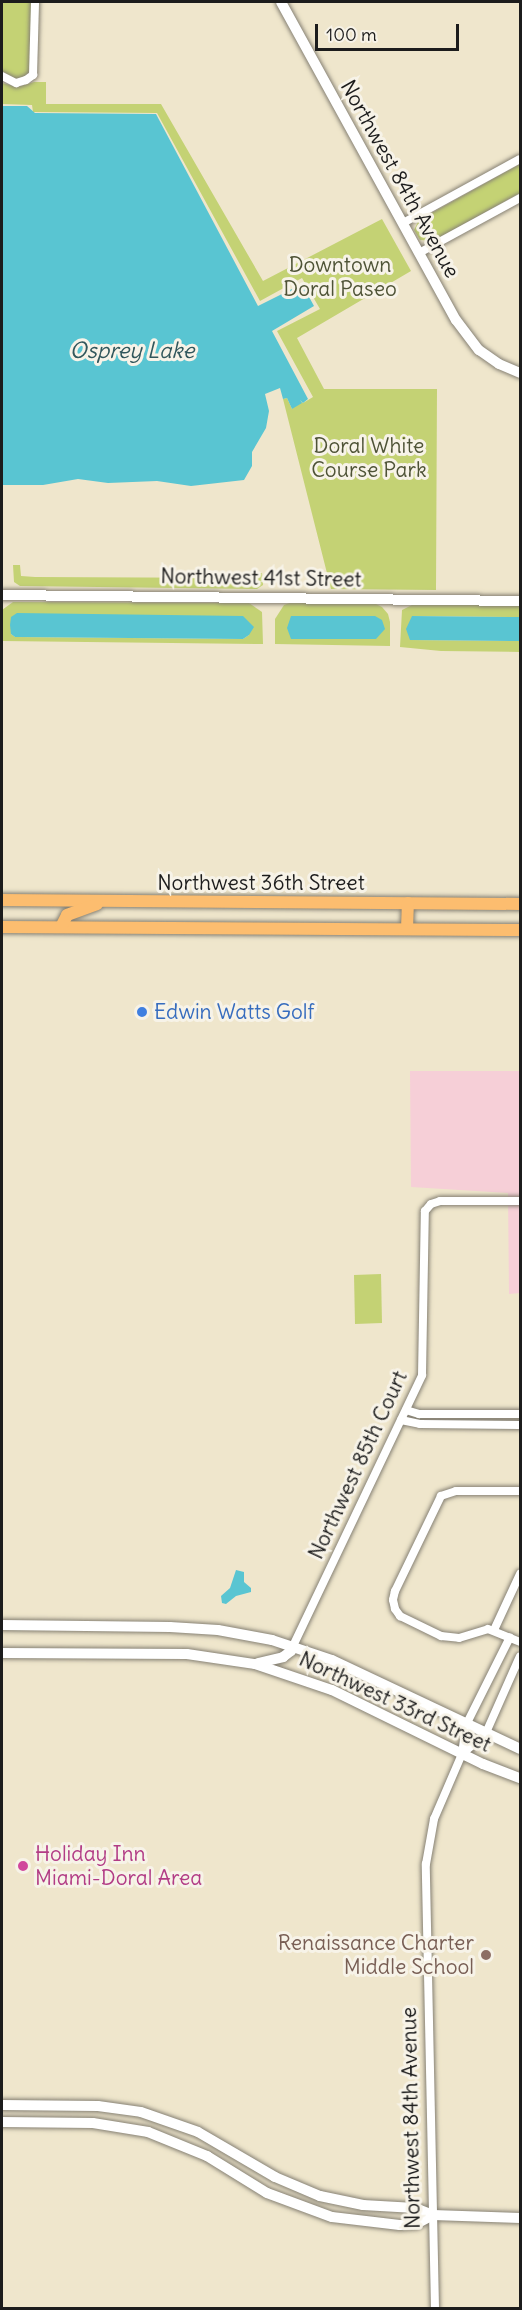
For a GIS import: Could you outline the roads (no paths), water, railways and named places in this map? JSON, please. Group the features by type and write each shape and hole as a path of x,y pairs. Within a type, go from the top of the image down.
{"main road":[{"name":"Northwest 36th Street","path":"2,900 520,904"},
{"path":"61,927 67,915 104,901"},
{"path":"407,929 408,903"},
{"path":"2,927 520,930"}],"street":[{"path":"2,76 16,83 33,75 35,2"},
{"name":"Northwest 84th Avenue","path":"281,2 419,254 467,336 479,350 499,364 520,373"},
{"path":"403,223 520,159"},
{"path":"419,254 520,198"},
{"name":"Northwest 41st Street","path":"2,595 520,601"},
{"name":"Northwest 85th Court","path":"293,1646 422,1375 425,1211 431,1204 438,1201 520,1201"},
{"path":"405,1410 419,1414 520,1414"},
{"path":"401,1420 420,1424 520,1425"},
{"path":"520,1491 461,1491 446,1494 436,1504 394,1591 393,1600 400,1616 441,1636 459,1638 482,1630 494,1630 520,1642"},
{"path":"494,1630 520,1574"},
{"name":"Northwest 33rd Street","path":"2,1625 210,1629 293,1646 338,1663 485,1735 520,1749"},
{"name":"Northwest 84th Avenue","path":"435,2308 426,1864 434,1819 462,1754 466,1725 510,1637"},
{"path":"255,1664 283,1657 291,1651 293,1646"},
{"name":"Northwest 33rd Street","path":"2,1653 180,1654 255,1664 324,1687 462,1754 520,1778"},
{"name":"Northwest 84th Avenue","path":"462,1754 485,1735 520,1656"},
{"path":"2,2105 98,2106 150,2115 214,2140 275,2177 337,2200 372,2206 415,2208 433,2215 520,2218"},
{"path":"2,2122 87,2122 148,2132 207,2156 267,2193 316,2212 361,2222 416,2224 433,2215"},
{"path":"267,2193 275,2177"}],"water":[{"name":"Osprey Lake","path":"2,106 27,106 35,113 156,114 258,306 302,284 314,306 272,331 308,399 303,403 300,400 302,403 292,409 287,398 283,399 280,388 265,394 269,411 266,428 252,452 252,466 244,480 191,486 157,481 108,483 78,479 43,485 2,485"},
{"path":"17,613 243,616 254,627 243,639 15,637 11,634 10,625 11,617"},
{"path":"291,616 375,616 382,620 385,629 376,639 291,639 287,628"},
{"path":"412,616 520,617 520,641 410,640 406,629"},
{"path":"236,1570 244,1572 244,1582 251,1588 251,1592 236,1596 226,1604 222,1603 221,1596 230,1588"}],"place":[{"name":"Edwin Watts Golf","path":"142,1012"},
{"name":"Holiday Inn Miami-Doral Area","path":"23,1866"},
{"name":"Renaissance Charter Middle School","path":"486,1955"}],"park label":[{"name":"Downtown Doral Paseo","path":"340,277"},
{"name":"Doral White Course Park","path":"369,458"}]}
